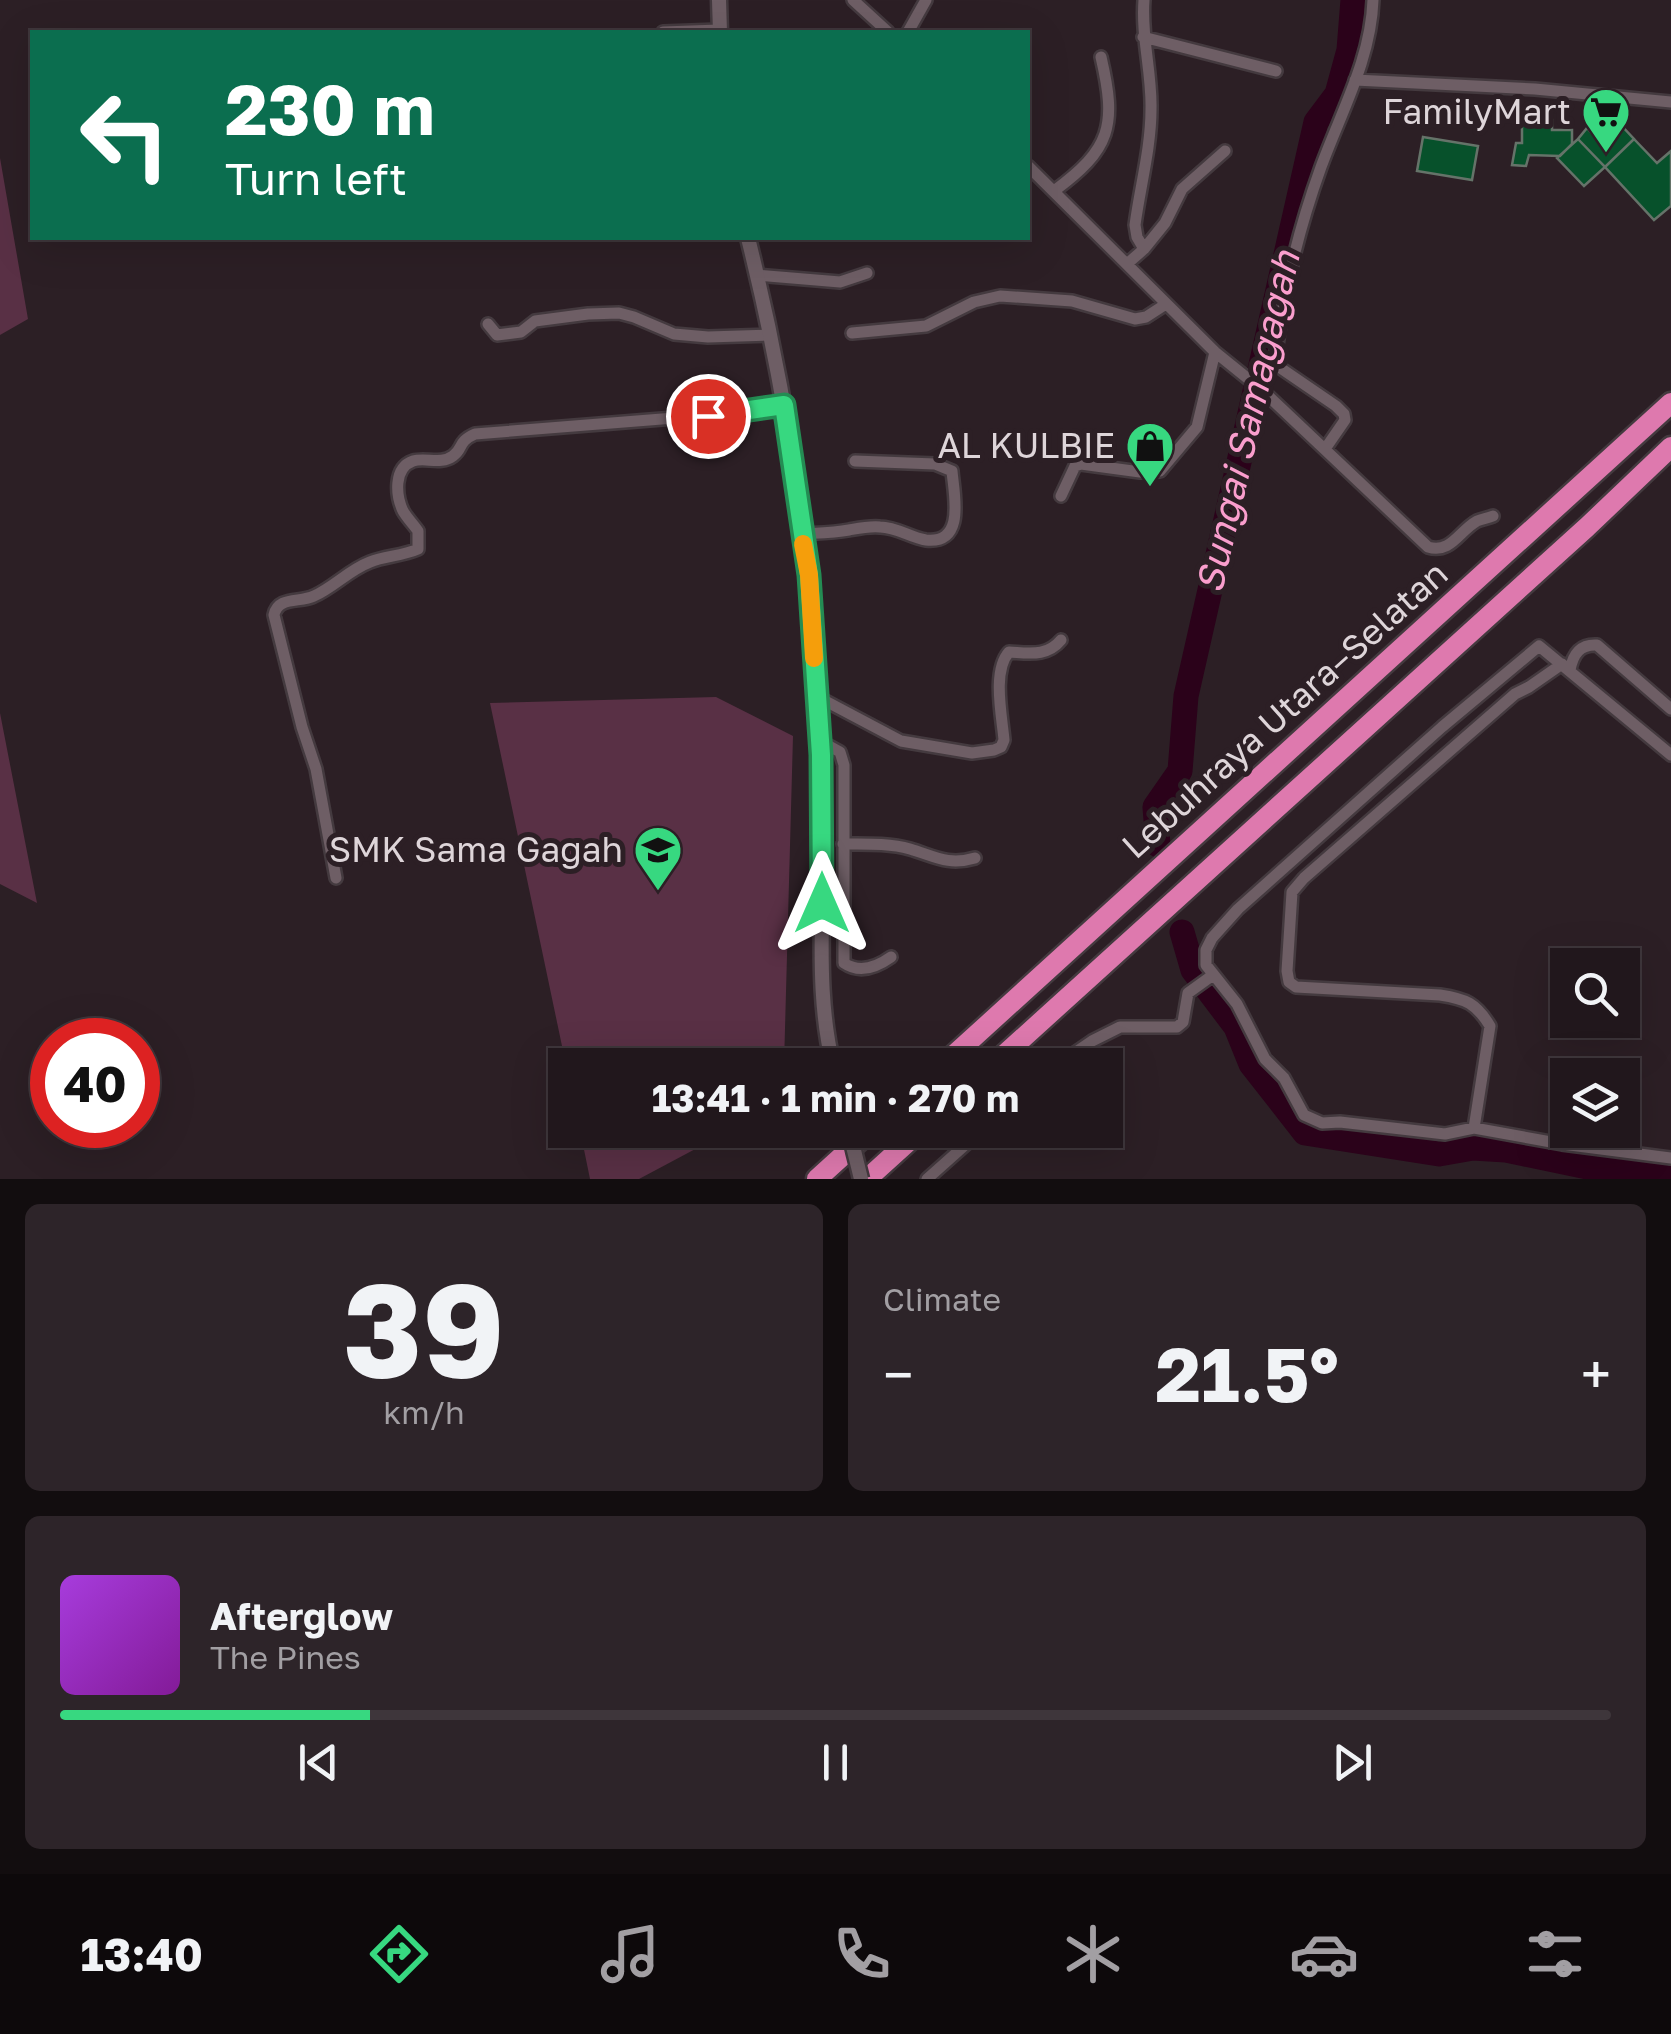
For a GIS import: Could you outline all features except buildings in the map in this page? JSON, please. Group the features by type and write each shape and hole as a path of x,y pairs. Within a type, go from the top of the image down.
{"highway":[{"name":"Lebuhraya Utara–Selatan","path":"961,1048 1671,402"},
{"name":"Lebuhraya Utara–Selatan","path":"1012,1048 1587,528 1671,447"},
{"path":"1587,528 1671,465"},
{"path":"818,1179 852,1148"},
{"path":"864,1179 900,1148"}],"street":[{"path":"719,0 720,30"},
{"path":"853,0 886,30"},
{"path":"909,30 926,0"},
{"path":"1144,0 1143,37 1152,104 1151,129 1134,225 1144,249"},
{"path":"1326,449 1344,414 1279,367 1276,353 1283,296 1306,212 1364,61 1373,0"},
{"path":"1143,37 1276,71"},
{"path":"1054,191 1082,170 1099,149 1107,128 1108,85 1101,57"},
{"path":"1354,80 1534,89 1671,102"},
{"path":"1127,264 1165,224 1182,189 1225,151"},
{"path":"1030,168 1215,352 1262,390 1428,547 1437,550 1448,546 1476,522 1493,516"},
{"path":"748,240 784,405 809,575 820,741 822,990 829,1048"},
{"path":"757,274 840,282 867,273"},
{"path":"852,334 926,326 974,302 1000,296 1072,301 1134,318 1146,317 1166,304"},
{"path":"488,324 497,335 510,335 535,321 618,313 674,334 768,335"},
{"path":"1061,496 1074,466 1160,472 1197,427 1215,352"},
{"path":"336,878 316,769 302,727 275,608 313,597 372,561 418,549 418,531 404,513 397,494 401,469 417,460 452,457 462,440 475,434 737,413 784,405"},
{"path":"801,534 866,526 887,527 928,540 945,536 952,529 956,520 952,471 935,464 855,461"},
{"path":"816,696 901,741 972,753 994,750 1004,740 999,670 1003,659 1009,652 1040,653 1054,648 1061,640"},
{"path":"1474,1128 1490,1026 1481,1011 1464,998 1296,987 1289,982 1286,970 1292,892 1515,694 1566,667 1578,650 1588,644 1597,645 1671,709"},
{"path":"1671,756 1540,646 1442,727 1253,896 1212,938 1206,950 1211,976 1225,986 1265,1059 1284,1078 1304,1115 1322,1122 1445,1134 1474,1128 1671,1158"},
{"path":"820,741 840,752 844,765 844,963 857,968 876,967 892,958"},
{"path":"843,844 909,849 934,859 975,858"},
{"path":"1082,1048 1120,1027 1176,1027 1183,1022 1188,994 1211,976"},
{"path":"855,1148 864,1179"},
{"path":"927,1179 962,1148"}],"shaded area":[{"path":"0,158 28,319 0,335"},
{"path":"716,697 793,736 784,1048 562,1048 490,703"},
{"path":"0,713 37,903 0,884"},
{"path":"584,1148 697,1148 639,1179 590,1179"}],"waterway":[{"name":"Sungai Samagagah","path":"1158,845 1155,807 1180,771 1186,696 1316,122 1337,94 1349,50 1353,0"},
{"name":"Sungai Samagagah","path":"1182,932 1193,970 1236,1027 1251,1064 1305,1133 1439,1154 1473,1148 1506,1150 1597,1169 1671,1174"}],"slow traffic":[{"path":"803,544 814,658"}],"place":[{"name":"FamilyMart","path":"1606,154"},
{"name":"AL KULBIE","path":"1150,488"},
{"name":"SMK Sama Gagah","path":"658,892"}],"route":[{"path":"708,416 784,405 809,575 821,755 822,903"}]}
